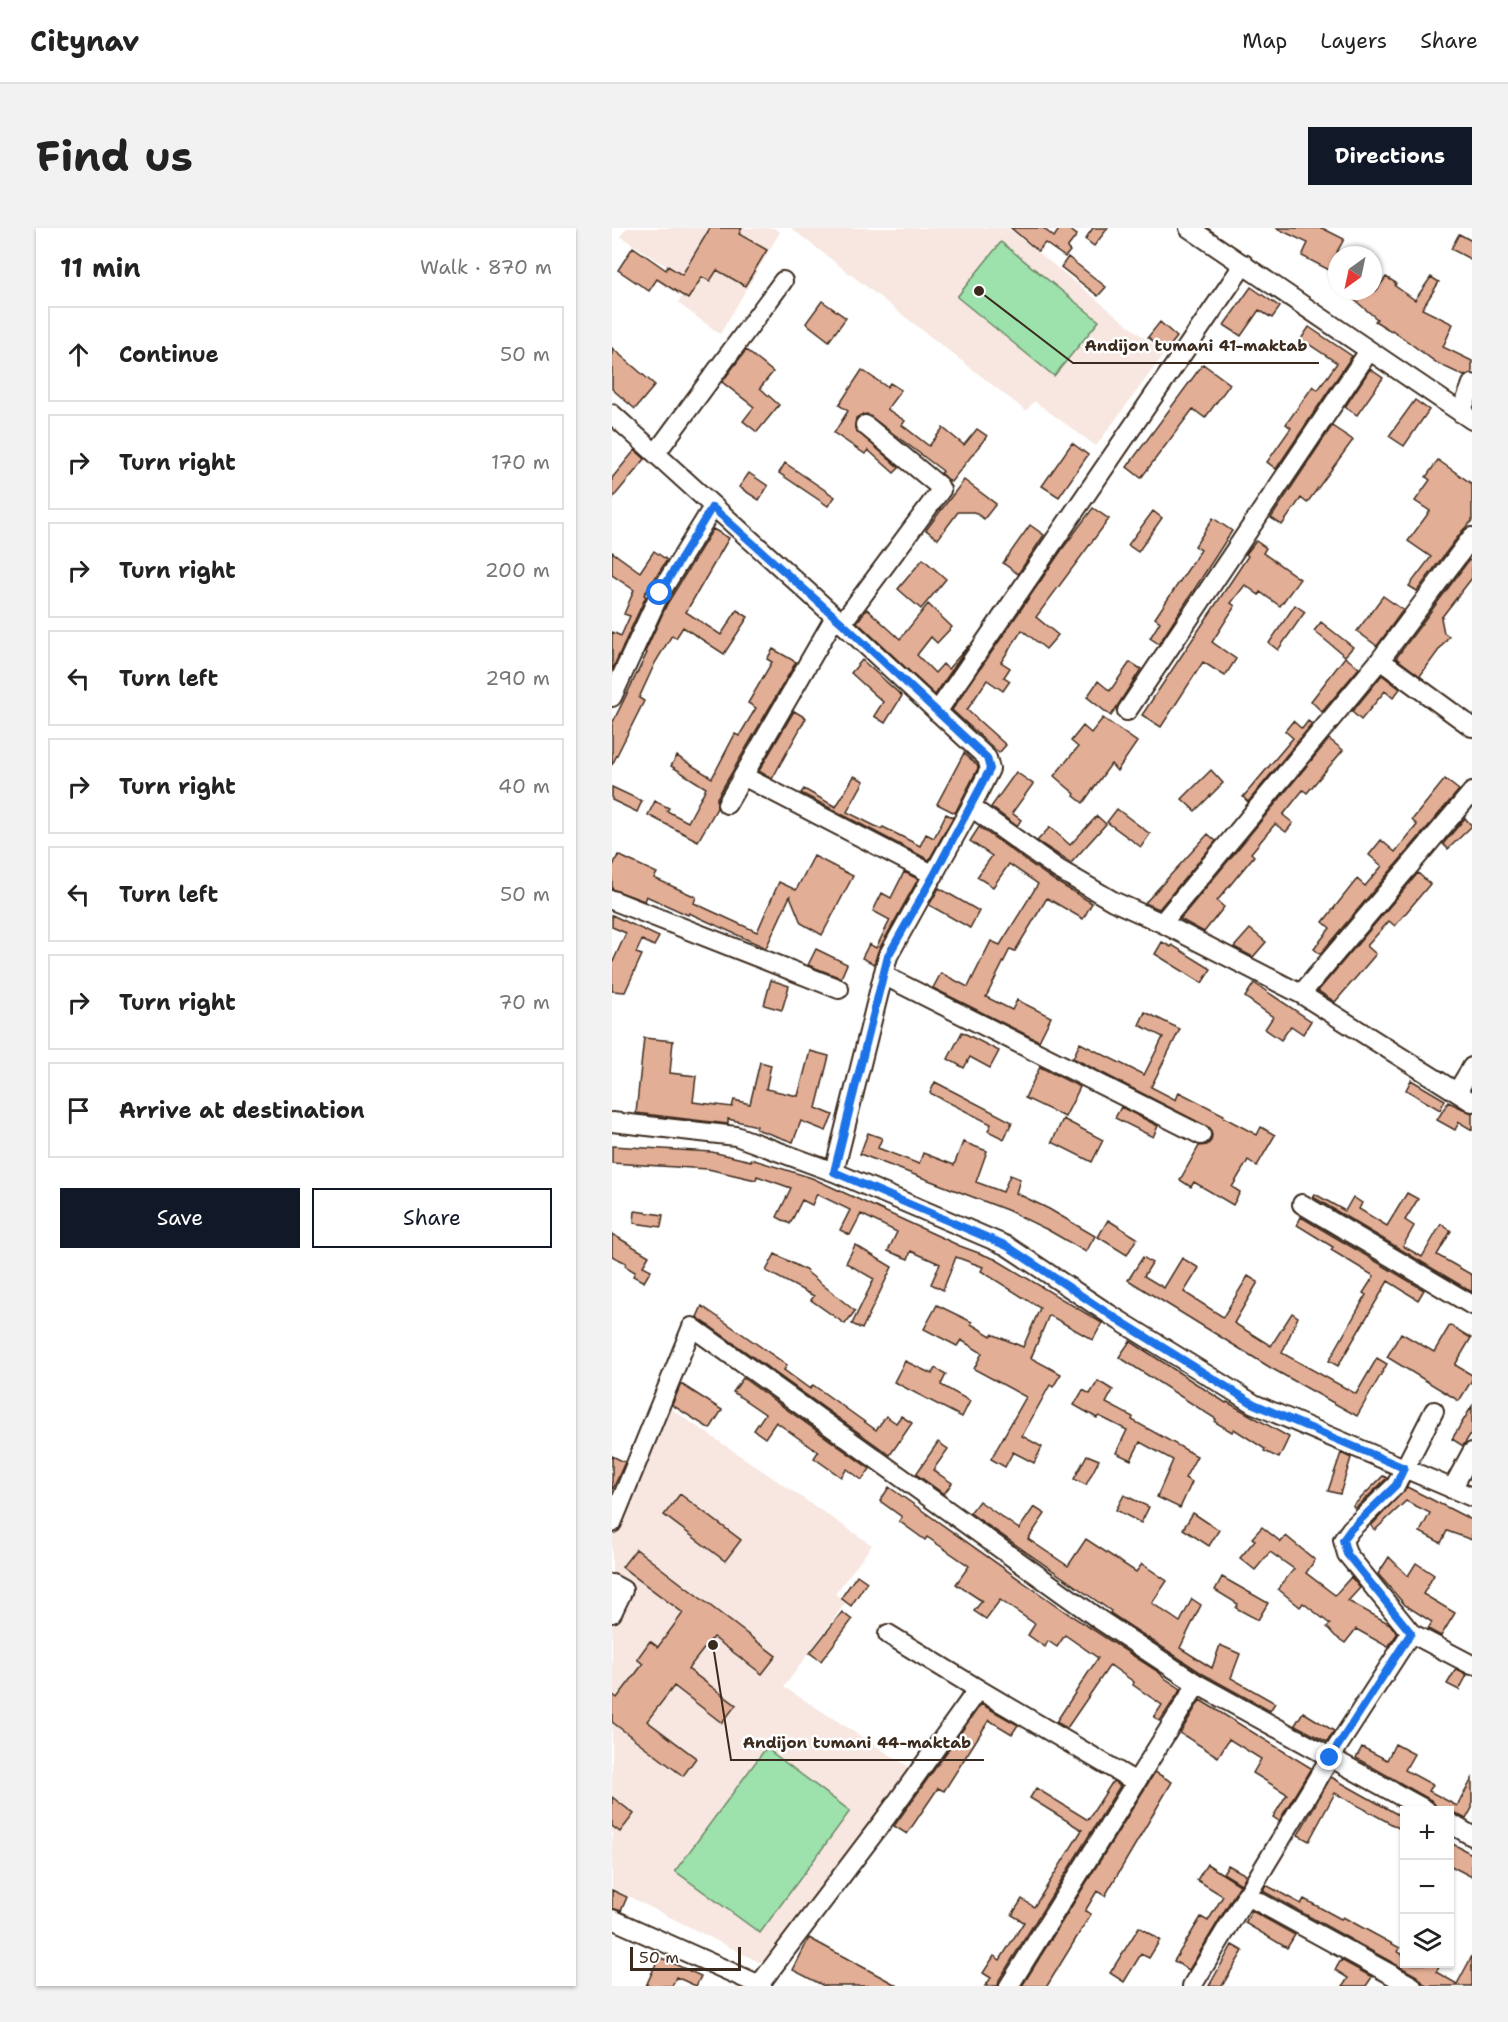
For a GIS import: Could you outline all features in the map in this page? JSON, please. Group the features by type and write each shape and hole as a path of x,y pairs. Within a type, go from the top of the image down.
{"street":[{"path":"1189,228 1466,416 1472,384"},
{"path":"938,712 1244,264"},
{"path":"656,453 783,281"},
{"path":"1127,711 1369,351"},
{"path":"612,414 987,758 990,769 888,956 834,1172"},
{"path":"727,804 839,620 941,490 865,425"},
{"path":"612,697 660,593 712,507"},
{"path":"1162,923 1380,660 1472,537"},
{"path":"1380,660 1472,727"},
{"path":"743,776 934,875"},
{"path":"1301,994 1472,792"},
{"path":"971,807 1058,869 1113,901 1162,923 1301,994 1464,1097 1472,1067"},
{"path":"612,900 839,989"},
{"path":"884,975 1201,1136"},
{"path":"612,1122 736,1136 834,1172 1007,1246 1109,1314 1254,1404 1472,1497"},
{"path":"1302,1204 1472,1305"},
{"path":"612,1523 692,1327 1100,1620 1197,1684 1419,1806"},
{"path":"1434,1411 1396,1485 1351,1529 1343,1540 1347,1554 1411,1633 1472,1665"},
{"path":"1452,1489 1472,1452"},
{"path":"612,1584 623,1590 612,1613"},
{"path":"1192,1986 1330,1758 1411,1633"},
{"path":"888,1634 1136,1782"},
{"path":"1009,1986 1197,1684"},
{"path":"612,1919 760,1985 887,1816 978,1689"},
{"path":"1454,1826 1472,1836"},
{"path":"1246,1894 1379,1978 1412,1986"}],"shaded area":[{"path":"627,228 774,228 780,232 720,334 678,303 682,297 657,281 666,266 620,236"},
{"path":"791,228 1008,228 1164,354 1096,446 1034,401 1026,411"},
{"path":"664,1404 872,1545 835,1594 846,1602 784,1687 912,1769 765,1965 612,1888 612,1537"}],"green space":[{"path":"1001,242 1099,321 1054,376 957,297"},
{"path":"766,1748 850,1811 760,1933 675,1871"}],"building":[{"path":"710,228 742,228 739,234 767,250 745,286 717,270 710,281 702,277 688,299 657,279 649,291 618,270 633,247 666,270 668,266 682,275"},
{"path":"1011,228 1043,228 1054,237 1060,228 1067,228 1077,235 1067,248 1070,251 1065,257 1045,243 1038,251"},
{"path":"1093,228 1108,228 1094,246 1085,239"},
{"path":"1276,228 1322,228 1344,239 1340,246 1328,246 1328,269 1302,256 1308,243"},
{"path":"1459,234 1472,241 1472,260 1451,249"},
{"path":"1068,257 1106,287 1098,296 1061,267"},
{"path":"1386,277 1415,300 1431,277 1439,282 1422,309 1453,324 1443,347 1472,361 1472,373 1464,376 1437,363 1392,330 1375,321 1377,319 1355,300 1382,300 1382,283"},
{"path":"1251,287 1280,307 1272,318 1259,310 1241,336 1224,325"},
{"path":"822,301 846,318 829,341 806,323"},
{"path":"1160,322 1177,337 1166,351 1148,337"},
{"path":"1309,327 1352,356 1276,469 1267,462 1291,428 1286,424 1313,386 1318,390 1337,363 1301,339"},
{"path":"612,348 655,385 635,409 612,389"},
{"path":"746,350 773,372 760,388 779,405 757,432 743,421 754,407 722,382"},
{"path":"1203,364 1230,384 1205,418 1193,409 1141,478 1127,467"},
{"path":"1370,369 1383,378 1357,415 1345,407"},
{"path":"862,370 887,387 890,383 901,390 887,409 905,421 902,425 929,446 943,428 964,445 977,429 987,436 951,482 941,473 943,471 867,414 856,418 855,429 899,468 894,473 868,450 865,454 834,433 848,411 839,405"},
{"path":"1415,400 1429,410 1404,446 1389,436"},
{"path":"1332,426 1353,440 1307,503 1301,498 1282,525 1271,518"},
{"path":"1072,443 1088,455 1059,497 1042,486"},
{"path":"635,450 645,459 612,499 612,478"},
{"path":"1438,460 1472,484 1472,521 1417,591 1409,586 1431,557 1408,541 1430,511 1415,501 1430,480 1426,477"},
{"path":"785,463 835,497 828,506 779,473"},
{"path":"749,473 768,486 759,500 739,487"},
{"path":"964,480 996,504 984,519 974,512 958,512 938,539 926,530"},
{"path":"1093,508 1109,519 1036,617 1058,635 1046,649 1022,630 1001,662 1010,668 1004,677 1010,681 1003,691 987,680 967,710 1006,745 999,753 952,710"},
{"path":"1153,511 1162,518 1138,552 1128,545"},
{"path":"1213,518 1232,531 1159,644 1150,638 1160,622 1155,618 1201,550 1195,546"},
{"path":"1030,525 1044,535 1018,574 1003,563"},
{"path":"713,529 729,538 686,612 721,635 737,610 748,617 724,654 683,627 676,638 672,635 655,663 639,698 644,701 612,765 612,724 647,653 645,652 667,604"},
{"path":"1256,541 1266,548 1263,553 1300,579 1280,606 1245,585 1231,603 1235,606 1212,642 1236,659 1225,676 1203,662 1161,727 1142,715"},
{"path":"654,551 667,560 644,595 646,596 612,670 612,632 621,636 630,616 624,614 634,590 612,575 612,552 640,572"},
{"path":"923,559 946,579 921,609 898,589"},
{"path":"1469,560 1472,562 1472,578 1441,618 1444,633 1449,636 1420,676 1396,658"},
{"path":"1383,596 1403,610 1377,646 1357,631"},
{"path":"928,604 952,627 937,643 931,637 917,655 935,673 943,664 948,669 969,645 935,695 857,622 867,609 900,639"},
{"path":"1295,605 1305,612 1278,650 1269,643"},
{"path":"1321,622 1353,647 1345,656 1314,631"},
{"path":"773,649 796,662 717,798 717,808 698,841 648,815 655,801 669,808 667,811 688,822 706,788 671,766 677,756 712,778 735,734 739,736 756,708 748,703 772,662 767,659"},
{"path":"1345,657 1359,668 1322,712 1311,701"},
{"path":"862,660 902,696 885,723 874,716 883,702 851,673"},
{"path":"1130,662 1141,669 1111,716 1087,697 1098,681 1110,691"},
{"path":"1382,675 1400,689 1393,698 1385,691 1361,720 1352,712"},
{"path":"794,711 806,718 772,779 759,771"},
{"path":"1103,718 1137,742 1117,771 1111,764 1083,803 1054,776 1078,747 1071,741 1083,726 1091,733"},
{"path":"1293,721 1302,729 1308,721 1312,724 1248,802 1243,797 1293,738 1285,731"},
{"path":"1329,739 1343,750 1307,793 1303,790 1283,815 1293,823 1286,832 1275,824 1251,853 1254,856 1217,901 1224,907 1204,932 1180,919"},
{"path":"964,753 978,768 955,813 937,804"},
{"path":"1211,770 1223,783 1195,811 1182,799"},
{"path":"1016,772 1033,784 1012,813 1021,820 1017,826 991,807"},
{"path":"854,776 864,781 847,812 920,846 926,834 934,838 946,814 953,817 929,860 801,793 804,789 836,807"},
{"path":"1445,779 1459,790 1320,954 1314,949 1330,928 1323,922 1357,879 1365,886 1382,866 1369,855 1381,840 1395,852 1417,825 1412,820"},
{"path":"612,787 642,801 637,812 612,800"},
{"path":"1117,809 1150,834 1141,847 1107,822"},
{"path":"1097,816 1106,824 1071,863 1037,841 1050,827 1070,845"},
{"path":"1465,818 1472,826 1448,849 1443,844"},
{"path":"979,827 1055,881 1092,903 1083,919 1047,898 1015,951 1010,949 986,997 1012,1010 1017,1000 1051,1017 1039,1041 933,988 941,973 968,987 991,941 1000,945 1038,884 1009,864 993,887 977,877 992,856 970,841"},
{"path":"1208,834 1216,841 1159,909 1145,903"},
{"path":"618,855 657,873 654,878 696,897 694,903 757,932 779,882 796,890 814,856 853,876 822,935 801,923 790,896 766,948 646,896 644,901 612,889 612,868"},
{"path":"904,872 918,879 878,951 874,964 862,958 869,944 876,948 890,920 873,911 882,893 891,898"},
{"path":"1418,873 1430,884 1395,926 1389,921 1367,946 1376,954 1335,1002 1318,991"},
{"path":"939,888 979,911 970,928 929,905"},
{"path":"612,915 659,937 654,946 642,940 636,953 642,955 625,992 612,991 612,964 626,933 612,927"},
{"path":"1250,929 1266,942 1253,957 1234,947"},
{"path":"1162,942 1171,947 1172,945 1211,969 1202,983 1155,954"},
{"path":"816,949 847,964 841,978 808,965"},
{"path":"771,980 789,986 782,1010 764,1005"},
{"path":"1254,983 1311,1021 1303,1034 1291,1026 1281,1040 1265,1029 1273,1017 1245,997"},
{"path":"1145,1012 1180,1029 1151,1087 1176,1100 1179,1092 1257,1135 1261,1127 1275,1135 1257,1166 1248,1160 1232,1187 1240,1192 1233,1205 1194,1182 1191,1187 1180,1180 1199,1146 1207,1145 1211,1141 1210,1128 1073,1058 1080,1043 1144,1075 1163,1037 1139,1025"},
{"path":"962,1032 999,1051 990,1068 970,1057 964,1068 948,1059"},
{"path":"644,1038 673,1041 670,1073 696,1076 693,1102 732,1107 734,1100 750,1104 760,1062 771,1065 766,1089 798,1096 810,1051 829,1056 816,1108 833,1115 826,1131 801,1121 793,1142 756,1129 757,1126 728,1119 728,1124 636,1113"},
{"path":"1040,1067 1080,1087 1065,1117 1025,1098"},
{"path":"1411,1080 1445,1100 1440,1110 1406,1090"},
{"path":"935,1082 1012,1122 1004,1139 988,1131 991,1124 930,1093"},
{"path":"1448,1102 1472,1113 1472,1130 1459,1122 1455,1130 1437,1120"},
{"path":"1121,1107 1158,1126 1153,1137 1115,1118"},
{"path":"1063,1119 1103,1140 1092,1162 1052,1142"},
{"path":"868,1133 882,1138 878,1148 919,1164 923,1153 954,1165 963,1142 987,1151 976,1182 1003,1192 1010,1175 1020,1179 1016,1193 1095,1236 1086,1252 1007,1210 860,1154"},
{"path":"612,1146 712,1152 751,1161 751,1159 812,1178 960,1246 995,1259 1102,1323 1093,1340 1049,1315 1031,1358 1061,1374 1053,1387 1050,1385 1022,1436 1042,1447 1034,1463 1013,1452 1005,1467 991,1459 1026,1397 974,1369 982,1353 961,1340 957,1346 924,1329 937,1305 972,1322 971,1324 991,1336 992,1334 1023,1347 1040,1308 981,1271 983,1267 956,1257 943,1290 931,1284 940,1264 911,1251 908,1259 888,1251 897,1232 861,1214 850,1235 840,1230 850,1210 817,1194 812,1205 802,1200 790,1224 777,1217 791,1188 757,1176 756,1180 708,1169 612,1163"},
{"path":"1407,1193 1418,1199 1405,1220 1414,1226 1403,1246 1422,1257 1441,1224 1451,1231 1437,1255 1472,1275 1472,1292 1313,1197 1315,1194 1345,1211 1353,1197 1362,1203 1359,1209 1387,1226"},
{"path":"635,1211 663,1215 661,1227 634,1223"},
{"path":"1301,1217 1424,1290 1418,1300 1388,1281 1338,1366 1329,1361 1366,1295 1363,1293 1374,1276 1331,1250 1333,1247 1297,1225"},
{"path":"1108,1220 1137,1238 1127,1255 1098,1237"},
{"path":"612,1234 649,1256 643,1266 651,1270 644,1282 633,1276 635,1272 625,1266 626,1263 612,1256"},
{"path":"855,1245 892,1267 862,1329 852,1324 874,1279 846,1263"},
{"path":"775,1254 807,1271 855,1311 845,1324 811,1300 814,1296 766,1271"},
{"path":"1143,1257 1152,1263 1144,1276 1164,1288 1182,1258 1199,1268 1184,1292 1223,1317 1248,1276 1258,1282 1234,1323 1271,1346 1292,1313 1298,1317 1282,1353 1356,1394 1377,1358 1387,1364 1357,1416 1271,1368 1128,1280"},
{"path":"702,1306 787,1365 784,1370 810,1389 813,1385 876,1430 886,1416 896,1423 901,1416 912,1423 890,1455 697,1317"},
{"path":"1450,1325 1471,1338 1455,1365 1472,1375 1472,1380 1459,1401 1387,1357 1401,1333 1434,1352"},
{"path":"1130,1341 1226,1403 1289,1437 1279,1458 1264,1451 1265,1449 1234,1429 1232,1432 1215,1422 1216,1419 1119,1357"},
{"path":"905,1361 932,1374 935,1368 946,1374 941,1385 970,1401 962,1417 894,1382"},
{"path":"743,1378 870,1469 862,1480 847,1469 841,1477 814,1458 818,1452 776,1422 765,1438 754,1430 765,1414 733,1392"},
{"path":"1098,1381 1113,1390 1106,1403 1197,1456 1185,1478 1192,1482 1180,1508 1157,1497 1173,1460 1140,1442 1131,1460 1116,1453 1127,1430 1099,1416 1097,1418 1074,1405 1083,1390 1090,1394"},
{"path":"681,1384 722,1410 710,1429 672,1405"},
{"path":"1472,1406 1472,1432 1463,1446 1452,1439"},
{"path":"938,1442 948,1449 933,1470 952,1483 944,1494 916,1474"},
{"path":"1341,1453 1351,1458 1340,1494 1328,1491"},
{"path":"1087,1455 1099,1460 1086,1485 1074,1479"},
{"path":"612,1456 625,1462 612,1491"},
{"path":"1383,1476 1387,1478 1355,1509 1353,1506"},
{"path":"889,1487 1067,1613 1181,1689 1160,1721 1154,1717 1162,1705 1133,1685 1134,1682 1110,1665 1067,1728 1056,1722 1098,1658 1065,1635 1057,1647 1048,1641 1045,1647 1028,1635 1035,1624 1000,1600 986,1619 974,1611 982,1601 956,1584 969,1566 927,1537 925,1540 899,1521 902,1517 880,1501"},
{"path":"1407,1487 1472,1520 1472,1540 1447,1531 1441,1543 1420,1532 1430,1513 1406,1501 1375,1530 1371,1526"},
{"path":"680,1494 741,1540 725,1561 664,1515"},
{"path":"1124,1495 1149,1507 1141,1523 1116,1510"},
{"path":"979,1501 1019,1529 1034,1507 1045,1514 1028,1539 1068,1566 1086,1539 1136,1572 1142,1564 1167,1581 1152,1603 1180,1622 1192,1599 1201,1605 1180,1648 1212,1668 1220,1645 1240,1654 1231,1678 1275,1703 1270,1711 1203,1674 1110,1613 1111,1611 970,1513"},
{"path":"1193,1513 1219,1530 1209,1546 1183,1529"},
{"path":"1262,1527 1281,1542 1286,1536 1315,1560 1306,1573 1335,1595 1351,1577 1360,1588 1348,1601 1390,1624 1397,1634 1388,1647 1356,1629 1345,1643 1335,1636 1327,1627 1330,1624 1303,1603 1300,1607 1278,1589 1294,1569 1270,1552 1255,1570 1240,1558 1255,1540 1252,1538"},
{"path":"636,1549 776,1656 762,1674 713,1637 688,1669 736,1705 722,1723 674,1686 647,1721 696,1758 683,1776 612,1722 612,1694 617,1698 643,1664 637,1659 650,1641 658,1647 683,1613 622,1567"},
{"path":"1389,1557 1408,1576 1416,1563 1434,1575 1423,1594 1455,1613 1441,1636 1428,1629 1432,1622 1405,1605 1378,1574"},
{"path":"857,1575 867,1582 851,1606 841,1598"},
{"path":"1222,1577 1268,1603 1258,1620 1236,1608 1238,1604 1215,1590"},
{"path":"842,1612 852,1620 821,1661 810,1653"},
{"path":"1456,1669 1467,1675 1459,1690 1447,1684"},
{"path":"1200,1700 1311,1768 1279,1821 1273,1817 1287,1794 1253,1773 1261,1759 1229,1739 1218,1757 1180,1733"},
{"path":"981,1704 1018,1725 1012,1734 989,1720 944,1791 938,1788 907,1834 894,1826"},
{"path":"1303,1712 1334,1731 1327,1742 1295,1725"},
{"path":"1395,1744 1414,1754 1405,1770 1433,1785 1429,1791 1457,1806 1472,1779 1472,1808 1466,1819 1454,1813 1454,1806 1436,1806 1431,1800 1356,1758 1362,1747 1387,1760"},
{"path":"1155,1772 1172,1782 1105,1896 1097,1891 1085,1911 1091,1914 1047,1986 1022,1986"},
{"path":"1331,1777 1400,1816 1400,1829 1335,1793 1309,1841 1298,1835"},
{"path":"1113,1781 1120,1786 999,1980 998,1986 985,1986 991,1978 983,1973 994,1956 1000,1960 1024,1922 1012,1915 1022,1899 1034,1907 1082,1830 1030,1798 1036,1788 1088,1820"},
{"path":"612,1797 634,1814 620,1832 612,1826"},
{"path":"1454,1845 1472,1854 1472,1877 1454,1868"},
{"path":"1207,1864 1240,1885 1189,1970 1174,1961 1201,1917 1208,1921 1223,1896 1197,1880"},
{"path":"1228,1865 1246,1875 1241,1884 1223,1873"},
{"path":"1266,1885 1301,1904 1304,1899 1400,1948 1398,1952 1400,1953 1400,1967 1263,1891"},
{"path":"612,1890 627,1897 621,1911 612,1908"},
{"path":"1252,1911 1295,1935 1287,1948 1245,1923"},
{"path":"1139,1927 1160,1940 1149,1958 1141,1954 1124,1982 1110,1973"},
{"path":"809,1938 898,1986 824,1986 793,1970"},
{"path":"1232,1945 1243,1951 1222,1986 1209,1986"},
{"path":"1472,1956 1472,1986 1426,1986 1417,1976 1403,1968 1438,1968 1436,1972 1457,1984"},
{"path":"659,1957 701,1976 696,1986 676,1977 672,1986 646,1986"},
{"path":"1341,1960 1372,1977 1366,1986 1343,1986 1348,1978 1335,1970"}],"place":[{"name":"Andijon tumani 41-maktab","path":"979,291"},
{"name":"Andijon tumani 44-maktab","path":"713,1645"}],"route":[{"path":"660,593 712,507 842,623 987,758 990,769 888,956 834,1172 1007,1246 1109,1314 1254,1404 1404,1468 1396,1485 1351,1529 1343,1540 1347,1554 1411,1633 1330,1758"}]}
